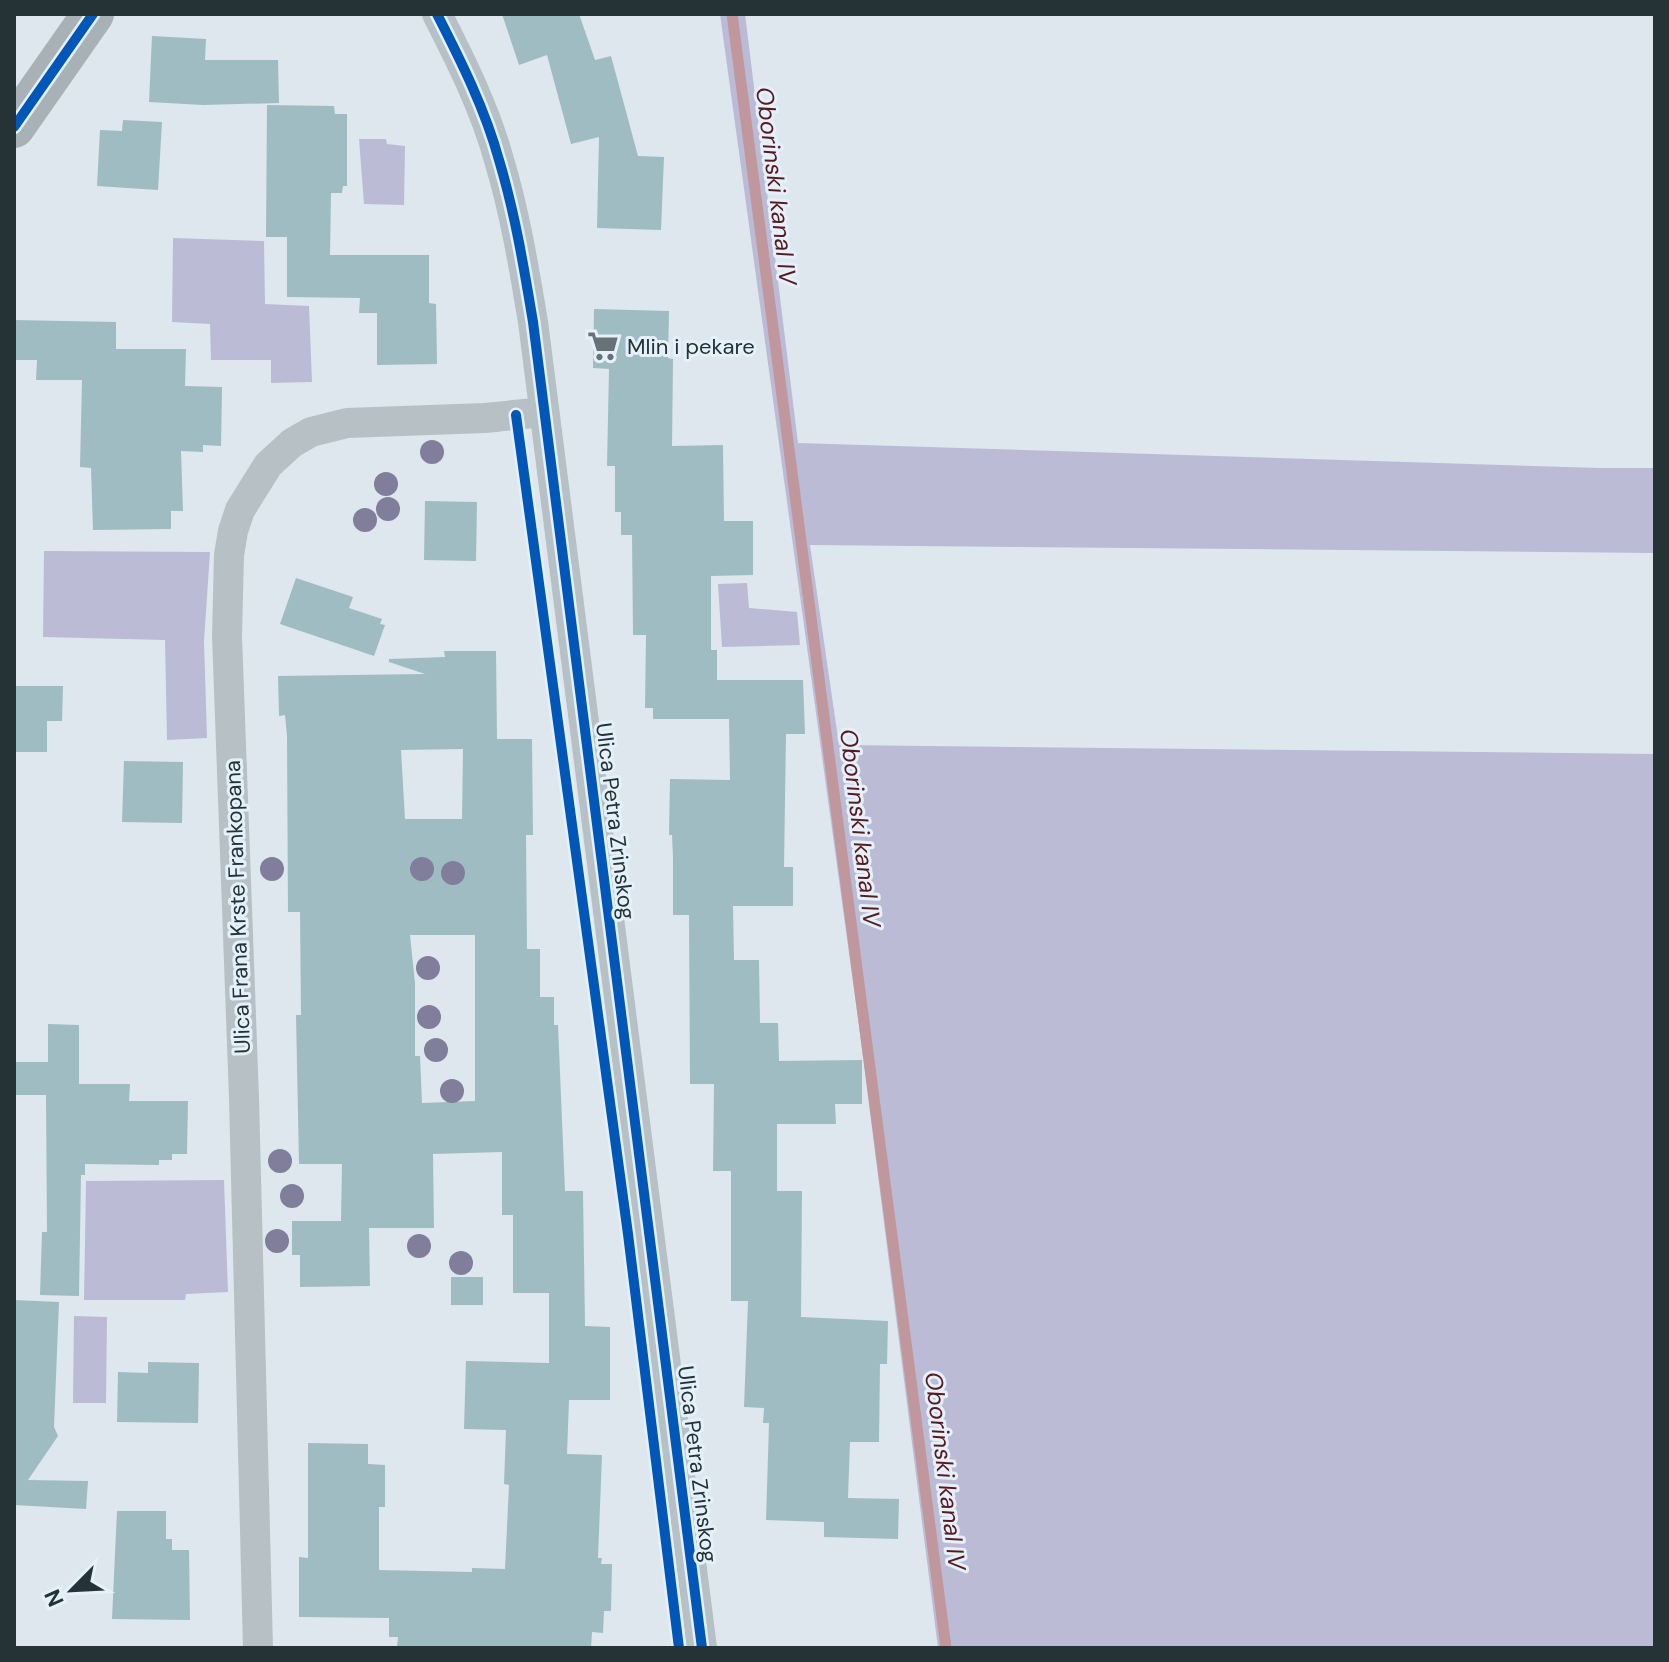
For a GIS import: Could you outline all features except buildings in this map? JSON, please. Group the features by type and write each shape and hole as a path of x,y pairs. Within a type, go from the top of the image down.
{"street":[{"path":"14,127 93,14"},
{"name":"Ulica Petra Zrinskog","path":"437,14 474,92 499,158 515,219 533,322 702,1648"},
{"name":"Ulica Frana Krste Frankopana","path":"258,1648 244,1098 227,636 233,531 240,510 268,465 292,443 311,432 347,423 485,418 544,412"}],"shaded area":[{"path":"720,14 745,14 798,443 1655,468 1655,553 810,545 839,745 1655,754 1655,1648 938,1648 859,1026"},
{"path":"359,139 386,139 387,144 405,146 404,205 364,204"},
{"path":"173,238 264,241 265,304 309,306 312,382 271,383 271,360 211,360 210,324 172,322"},
{"path":"44,551 210,552 204,641 207,738 167,740 165,640 43,637"},
{"path":"747,583 749,608 797,612 800,645 722,647 718,584"},
{"path":"224,1180 228,1292 186,1294 185,1300 84,1300 86,1181"},
{"path":"74,1316 107,1317 106,1403 73,1403"}],"waterway":[{"name":"Oborinski kanal IV","path":"732,14 946,1648"}],"cycle path":[{"path":"14,127 93,14"},
{"path":"437,14 472,86 493,141 514,220 533,322 702,1648"},
{"path":"516,415 628,1234 679,1648"}],"place":[{"name":"Mlin i pekare","path":"603,346"}]}
